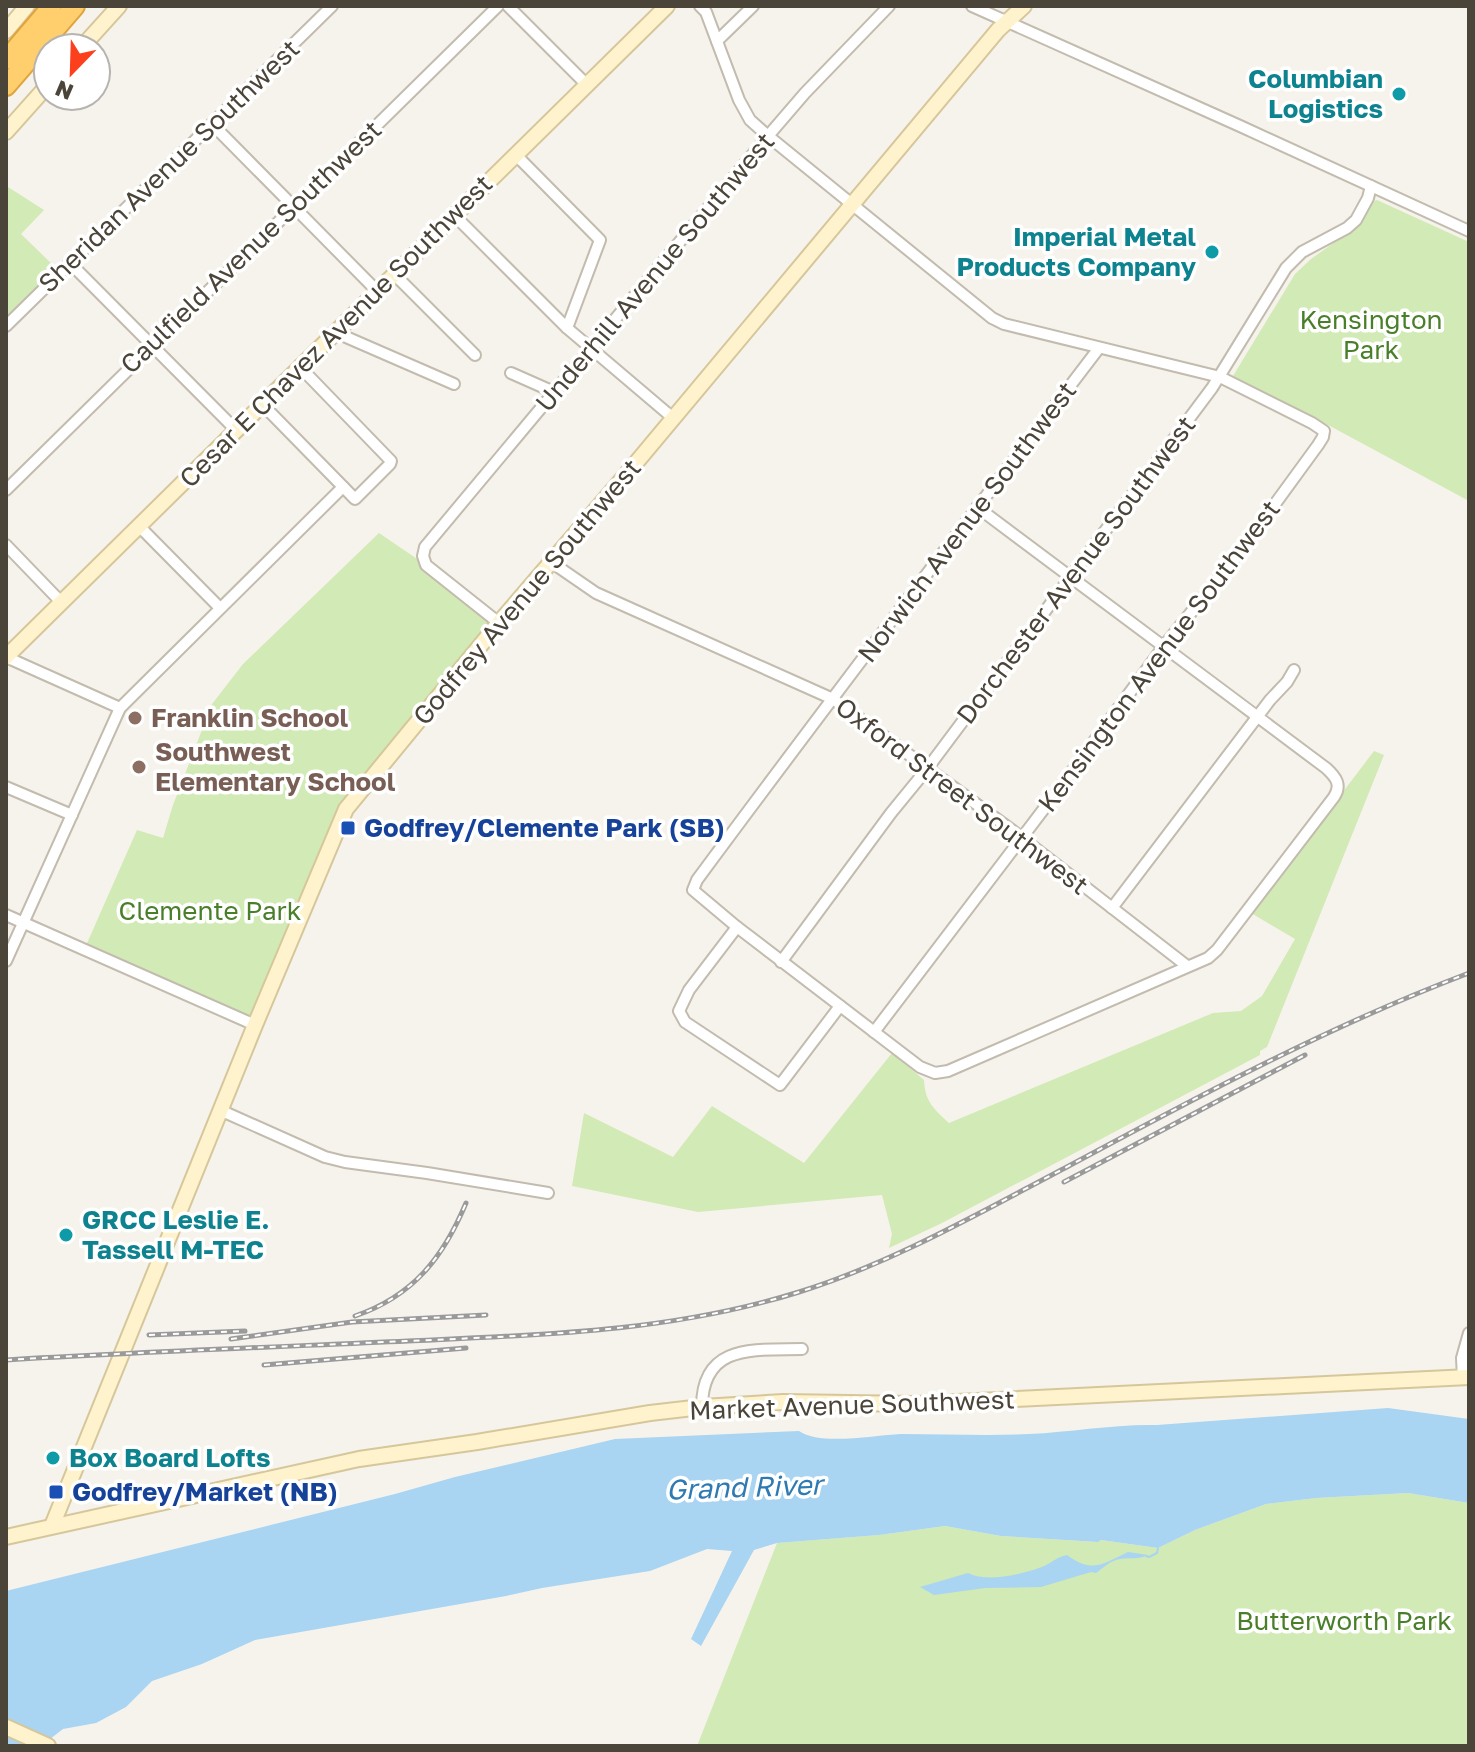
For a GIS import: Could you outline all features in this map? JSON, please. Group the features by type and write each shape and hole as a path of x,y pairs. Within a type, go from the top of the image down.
{"highway":[{"path":"6,60 52,6"},
{"path":"6,86 75,6"}],"main road":[{"path":"6,31 27,6"},
{"path":"95,32 119,6"},
{"name":"Cesar E Chavez Avenue Southwest","path":"6,657 667,6"},
{"name":"Godfrey Avenue Southwest","path":"52,1526 346,809 1006,21 1024,6"},
{"path":"6,132 32,103"},
{"name":"Market Avenue Southwest","path":"6,1537 359,1459 702,1407 783,1402 929,1403 1466,1378"},
{"path":"6,1727 47,1746"}],"street":[{"name":"Sheridan Avenue Southwest","path":"6,326 332,6"},
{"name":"Caulfield Avenue Southwest","path":"6,490 498,6"},
{"path":"508,6 586,84"},
{"path":"700,6 706,12 739,100 750,120 992,318 1004,324 1220,377"},
{"path":"717,41 753,6"},
{"name":"Underhill Avenue Southwest","path":"499,623 426,565 423,552 428,543 768,136 889,6"},
{"path":"972,6 1469,231"},
{"path":"212,124 377,291"},
{"path":"515,154 600,240 567,328"},
{"name":"Dorchester Avenue Southwest","path":"781,962 1220,377 1286,268 1302,252 1356,220 1371,186"},
{"path":"454,215 567,328 673,418"},
{"path":"70,263 236,430"},
{"path":"394,274 475,355"},
{"path":"338,330 346,337 454,384"},
{"name":"Norwich Avenue Southwest","path":"737,927 693,890 697,880 1099,348"},
{"path":"262,404 355,499 391,461 300,367"},
{"path":"511,373 554,392"},
{"name":"Kensington Avenue Southwest","path":"874,1032 1164,646 1240,552 1323,437 1324,431 1312,423 1220,377"},
{"path":"6,961 120,708 343,487"},
{"path":"840,1006 780,1085 685,1022 679,1011 689,990 737,927 920,1067 935,1073 948,1071 1208,958 1338,791 1338,781 1326,768 977,507"},
{"path":"138,525 220,608"},
{"path":"6,545 61,602"},
{"name":"Oxford Street Southwest","path":"551,562 596,593 833,699 1021,837 1187,966"},
{"path":"6,657 120,708"},
{"path":"1112,908 1294,670"},
{"path":"6,787 72,815"},
{"path":"6,915 255,1025"},
{"path":"222,1111 325,1157 548,1193"},
{"path":"1466,1378 1463,1352 1469,1333"},
{"path":"702,1407 704,1383 716,1364 726,1357 763,1349 802,1349"}],"green space":[{"path":"8,187 44,210 21,234 56,268 6,317 6,189"},
{"name":"Kensington Park","path":"1377,200 1469,242 1469,501 1233,376 1295,274 1356,227"},
{"name":"Clemente Park","path":"379,533 426,565 499,623 351,802 255,1025 84,950 137,830 163,838 212,704 243,664"},
{"path":"1374,751 1384,755 1267,1047 1260,1051 1260,1055 889,1248 892,1234 882,1195 698,1212 572,1186 584,1113 673,1157 712,1106 804,1163 892,1053 924,1080 931,1104 949,1123 1213,1013 1241,1011 1262,996 1295,939 1251,913"},
{"name":"Butterworth Park","path":"1408,1493 1469,1503 1469,1746 697,1746 777,1543 945,1526 1001,1536 1101,1540 1158,1548 1195,1530 1266,1504"}],"water":[{"name":"Grand River","path":"1388,1408 1469,1419 1469,1503 1408,1493 1266,1504 1195,1530 1158,1548 1101,1540 1001,1536 945,1526 777,1543 754,1550 701,1646 691,1639 732,1551 707,1549 650,1571 255,1640 202,1664 152,1681 126,1707 96,1723 63,1729 41,1746 6,1746 6,1591 455,1477 615,1439 799,1431 834,1439 901,1434 1029,1434"},
{"path":"1128,1552 1148,1555 1117,1560 1096,1573 1041,1587 985,1588 934,1595 920,1587 968,1573 985,1577 1016,1574 1067,1555 1084,1564 1098,1565"}],"waterway":[{"path":"1146,1556 1157,1553 1158,1548"}],"railway":[{"path":"6,1360 556,1333 654,1324 751,1305 834,1280 901,1252 1264,1064 1365,1016 1469,973"},
{"path":"1064,1182 1305,1055"},
{"path":"355,1316 394,1298 424,1273 447,1241 466,1203"},
{"path":"231,1339 352,1322 486,1315"},
{"path":"149,1335 245,1331"},
{"path":"264,1365 466,1348"}],"place":[{"name":"Columbian Logistics","path":"1399,94"},
{"name":"Imperial Metal Products Company","path":"1212,252"},
{"name":"Franklin School","path":"135,718"},
{"name":"Southwest Elementary School","path":"139,767"},
{"name":"Godfrey/Clemente Park (SB)","path":"348,828"},
{"name":"GRCC Leslie E. Tassell M-TEC","path":"66,1235"},
{"name":"Box Board Lofts","path":"53,1458"},
{"name":"Godfrey/Market (NB)","path":"56,1492"}]}
